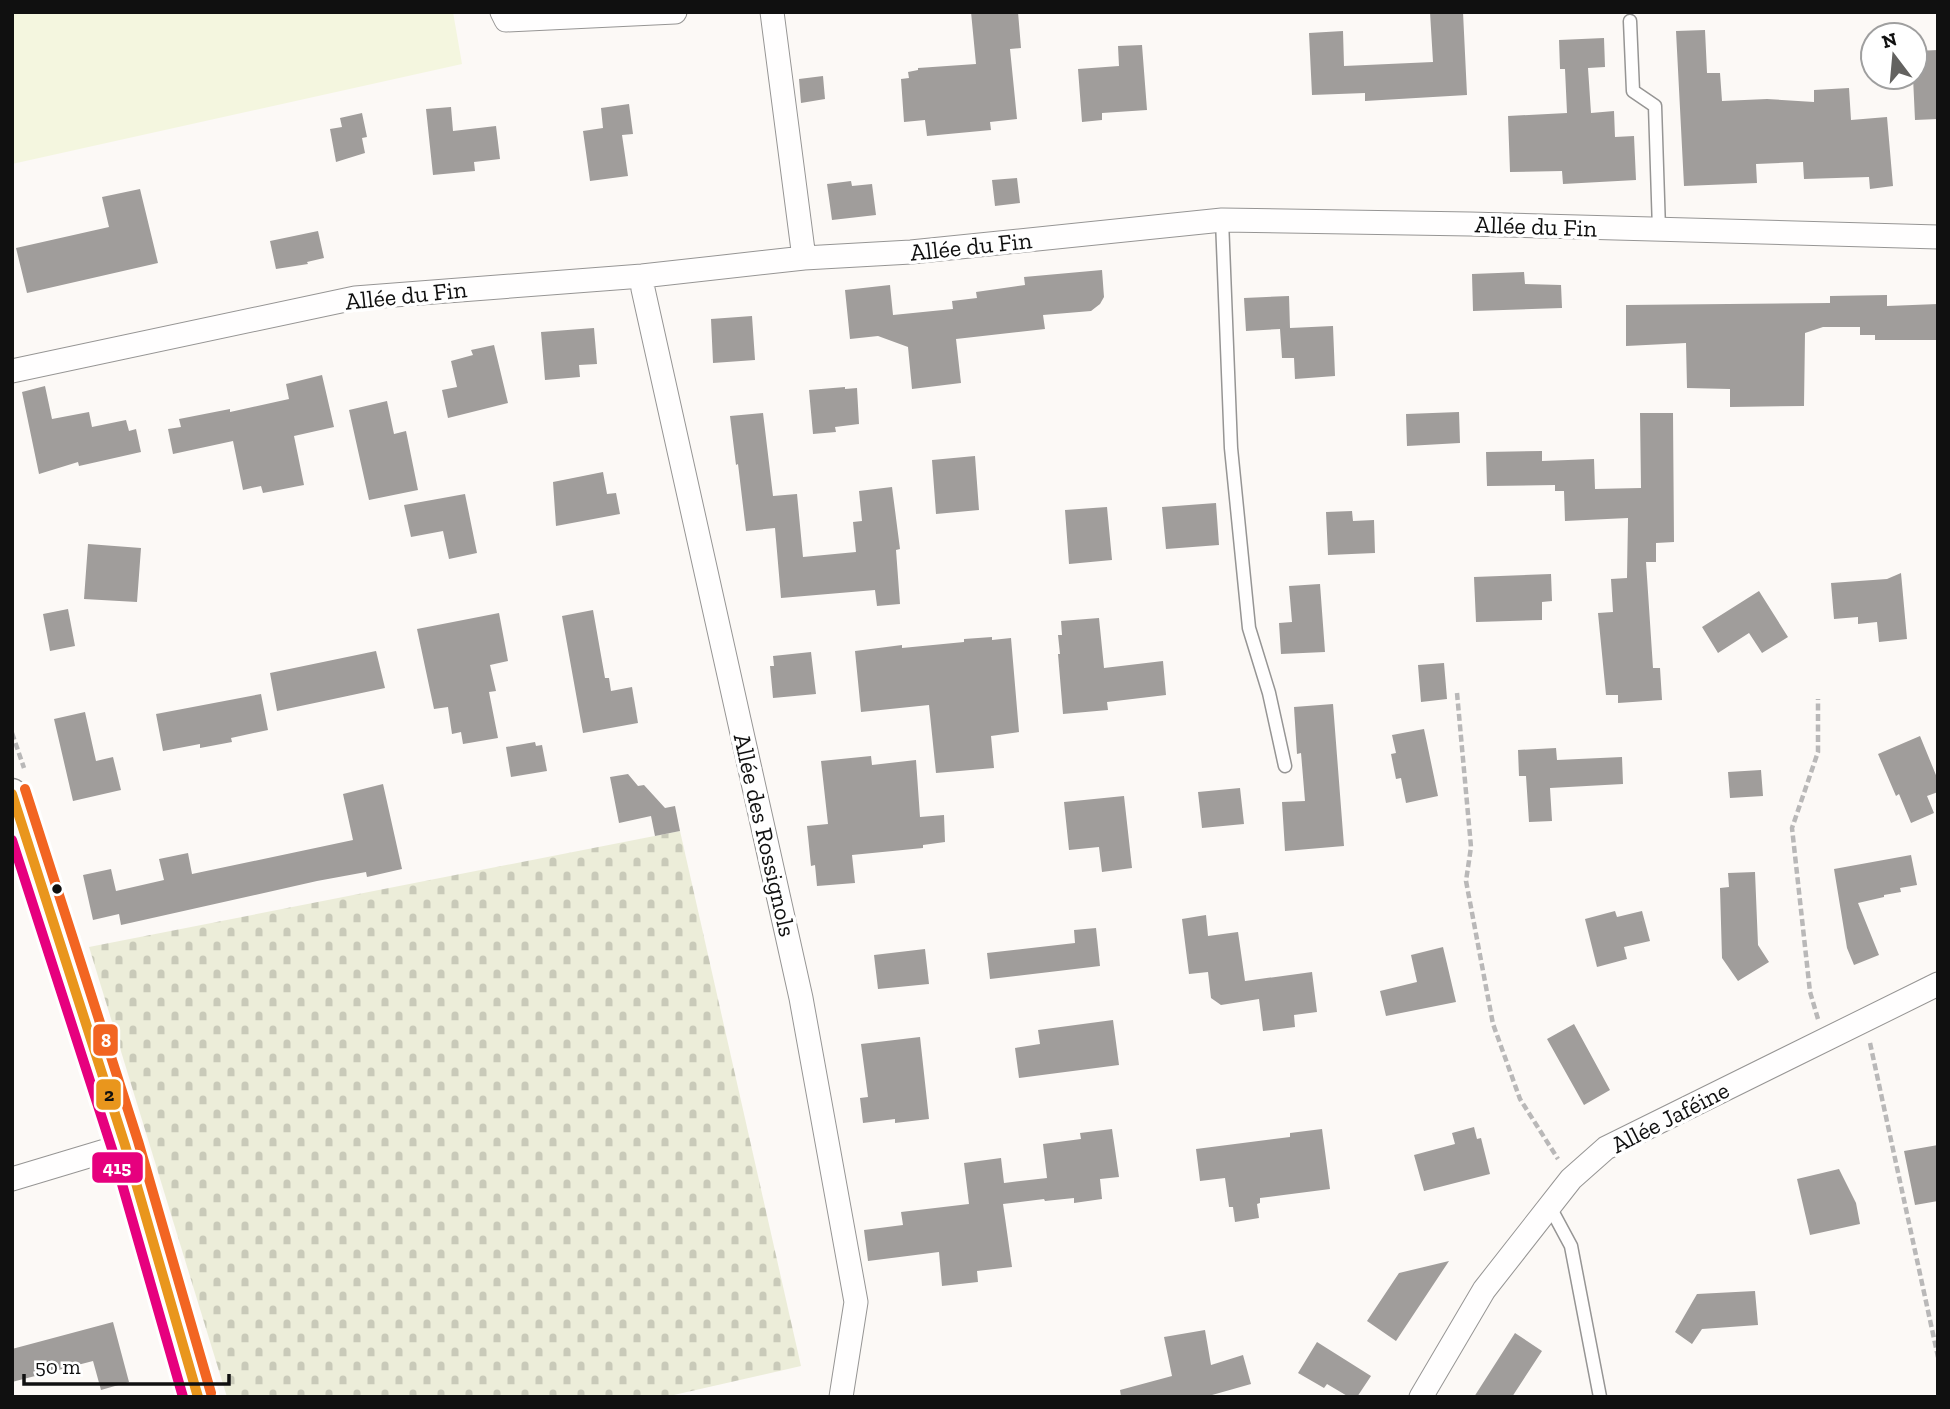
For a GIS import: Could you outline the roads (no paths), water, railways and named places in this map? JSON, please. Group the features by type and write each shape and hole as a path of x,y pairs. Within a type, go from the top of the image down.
{"street":[{"path":"502,12 506,20 675,12"},
{"path":"772,12 804,258"},
{"name":"Allée du Fin","path":"12,371 355,298 642,276 804,258 911,252 1222,220 1938,237"},
{"name":"Allée des Rossignols","path":"642,276 801,998 856,1303 841,1397"},
{"path":"12,793 125,1145 198,1397"},
{"name":"Allée Jaféine","path":"1421,1397 1483,1290 1571,1179 1606,1148 1938,984"},
{"path":"12,1179 125,1145"}],"lane":[{"path":"1630,21 1633,91 1655,107 1659,230"},
{"path":"1222,220 1231,448 1249,628 1269,693 1285,766"},
{"path":"1549,1207 1571,1246 1600,1397"}]}
